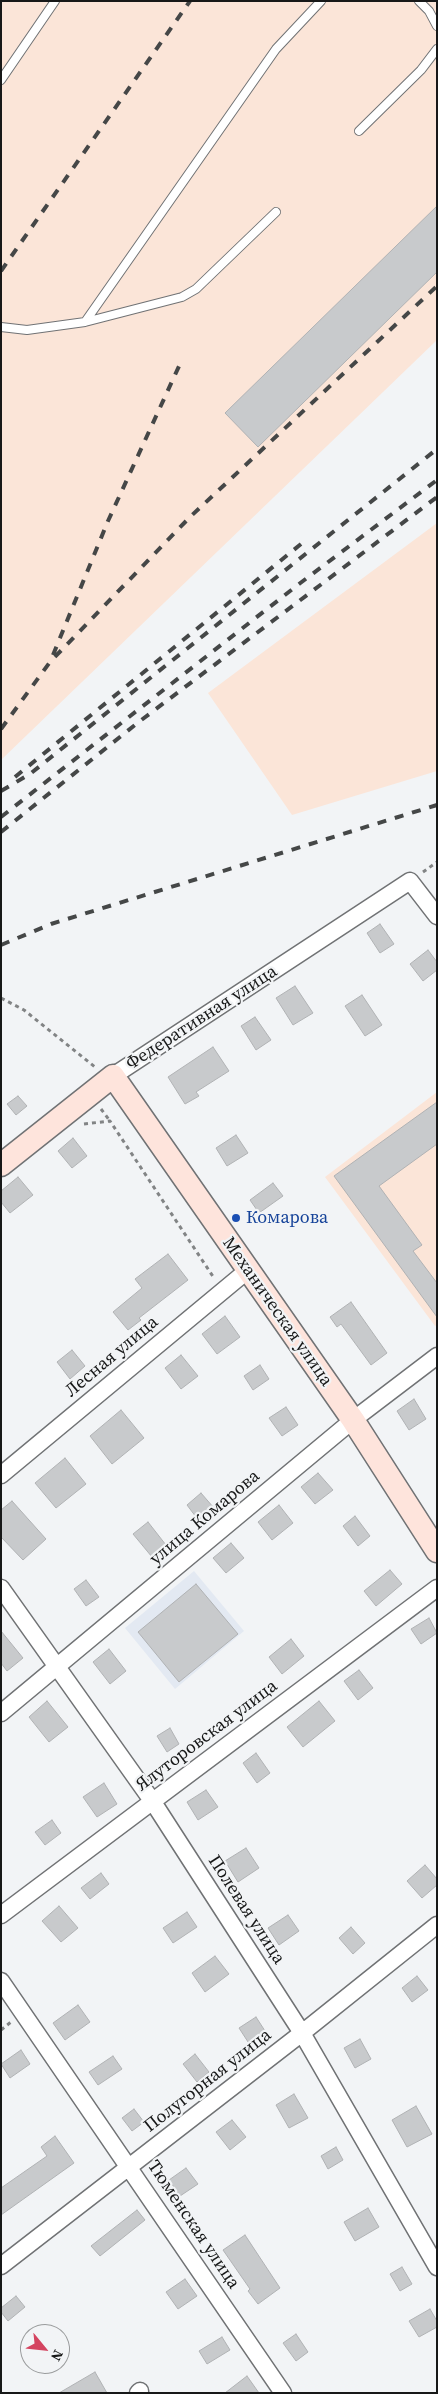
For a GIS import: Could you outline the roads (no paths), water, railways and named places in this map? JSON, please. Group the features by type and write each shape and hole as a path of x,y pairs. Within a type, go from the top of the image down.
{"street":[{"name":"Федеративная улица","path":"1,1165 89,1094 106,1073 410,881 437,916"},
{"name":"Механическая улица","path":"106,1073 354,1420 437,1551"},
{"name":"Лесная улица","path":"1,1475 248,1270"},
{"name":"улица Комарова","path":"1,1713 354,1420 437,1356"},
{"name":"Полевая улица","path":"1,1588 153,1802 302,2033 437,2267"},
{"name":"Ялуторовская улица","path":"1,1915 437,1588"},
{"name":"Полугорная улица","path":"1,2266 437,1926"},
{"name":"Тюменская улица","path":"1,1981 284,2393"}],"lane":[{"path":"1,80 55,1"},
{"path":"85,322 276,49 321,1"},
{"path":"419,1 429,11 437,26"},
{"path":"359,131 421,70 437,49"},
{"path":"1,327 27,330 85,322 182,297 196,289 276,212"}],"railway":[{"path":"1,271 190,1"},
{"path":"1,729 50,662 190,517 437,286"},
{"path":"53,655 108,521 180,364"},
{"path":"1,791 30,774 437,449"},
{"path":"1,817 299,584 437,480"},
{"path":"1,832 140,721 437,497"},
{"path":"15,777 301,544"},
{"path":"1,945 51,924 437,805"}],"place":[{"name":"Комарова","path":"236,1218"}]}
